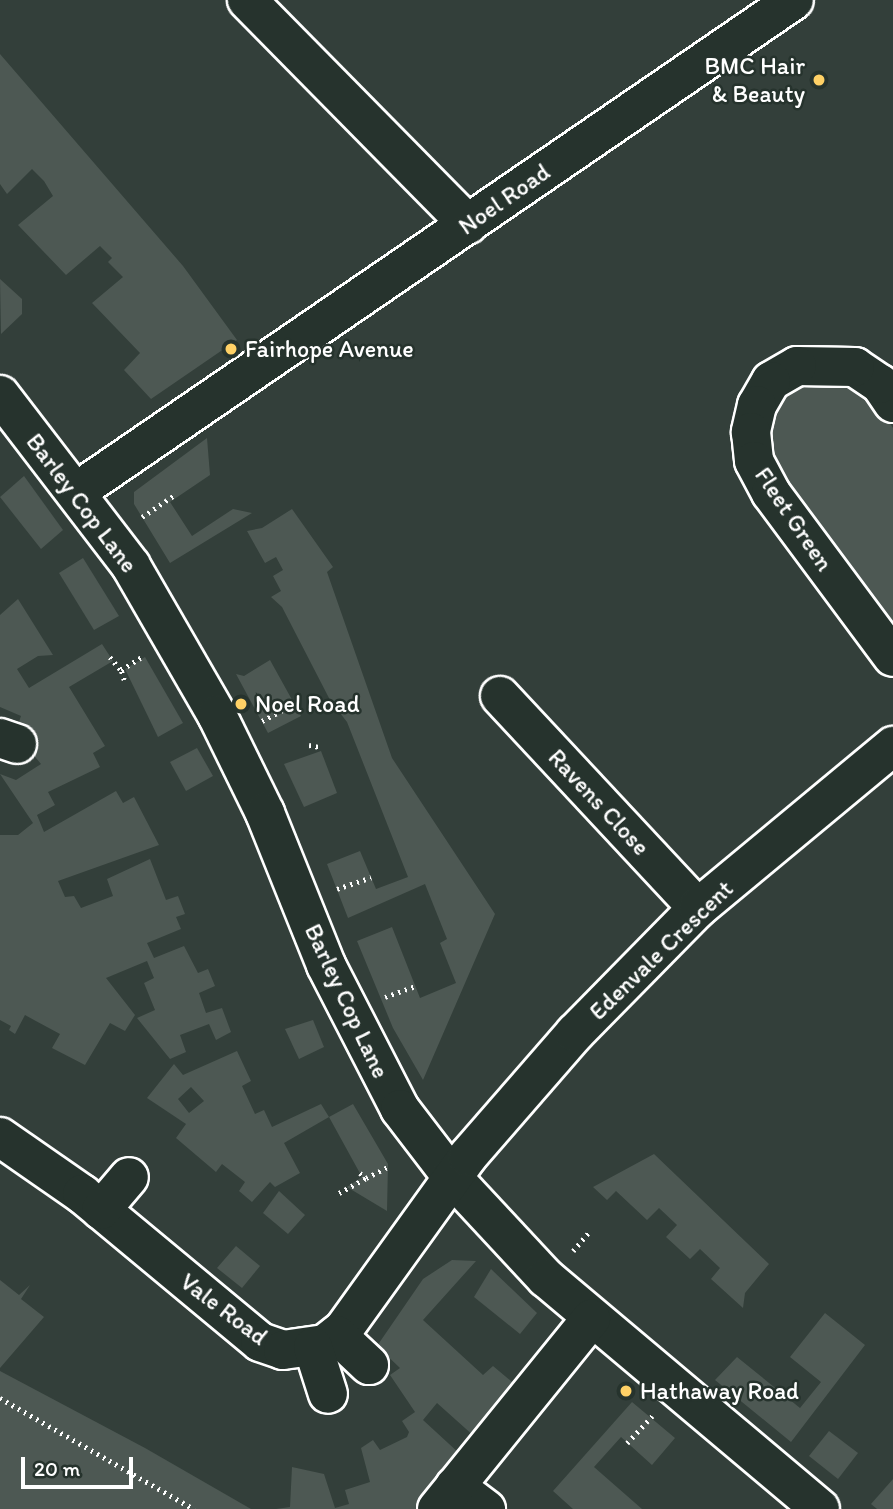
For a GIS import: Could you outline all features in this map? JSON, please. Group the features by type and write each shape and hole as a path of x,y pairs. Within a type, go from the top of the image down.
{"street":[{"path":"247,0 468,224"},
{"name":"Noel Road","path":"76,492 794,0"},
{"name":"Fleet Green","path":"893,402 880,384 855,367 797,366 771,381 757,405 751,432 754,461 771,493 893,657"},
{"name":"Barley Cop Lane","path":"0,395 131,566 217,715 265,813 364,1046 400,1109 452,1177 591,1319 820,1509"},
{"name":"Ravens Close","path":"500,696 698,908"},
{"name":"Edenvale Crescent","path":"452,1177 575,1033 698,908 893,746"},
{"name":"Vale Road","path":"0,1137 101,1210 260,1342 316,1344"},
{"path":"101,1210 129,1177"},
{"path":"314,1392 316,1344 452,1177"},
{"path":"486,1509 446,1498 591,1319"},
{"path":"316,1344 369,1365"}],"path":[{"path":"142,517 176,494"},
{"path":"121,670 144,655"},
{"path":"110,657 121,670 124,680"},
{"path":"262,721 294,704"},
{"path":"309,745 319,747"},
{"path":"337,890 371,877"},
{"path":"381,999 415,986"},
{"path":"340,1193 388,1167"},
{"path":"360,1173 366,1178"},
{"path":"573,1251 590,1231"},
{"path":"0,1398 194,1509"},
{"path":"627,1443 651,1417"}],"shaded area":[{"path":"0,54 183,266 237,340 151,399 124,370 140,353 92,303 123,277 108,262 112,258 100,246 66,275 18,225 53,196 44,181 32,169 7,194 0,184"},
{"path":"0,279 22,299 22,314 1,334"},
{"path":"846,381 876,402 893,428 893,634 772,468 768,422 782,397 811,382"},
{"path":"207,438 210,475 170,502 192,536 233,509 252,513 170,563 134,504 134,492"},
{"path":"24,476 63,530 41,549 0,497"},
{"path":"292,509 333,567 327,572 392,758 495,914 423,1080 393,1028 357,941 392,927 420,998 456,983 440,943 447,939 425,884 348,918 327,864 360,851 376,889 408,877 347,722 330,700 282,607 271,597 281,591 273,576 283,570 276,557 265,563 247,531 262,528"},
{"path":"83,558 119,616 94,630 59,573"},
{"path":"18,599 53,655 38,656 17,669 29,688 102,644 113,661 69,687 105,746 93,753 100,767 48,792 55,805 37,815 44,832 116,791 123,803 134,797 159,845 58,881 65,897 74,896 81,908 113,896 107,879 150,859 166,900 178,896 185,914 176,917 181,929 147,943 154,958 184,946 198,973 208,969 215,986 199,993 206,1013 222,1008 231,1032 216,1040 209,1024 180,1035 186,1052 170,1059 137,1018 155,1010 144,983 154,978 147,961 106,978 135,1015 125,1031 110,1023 85,1065 52,1048 60,1034 25,1015 15,1034 9,1030 11,1026 0,1020 0,835 18,835 33,823 0,774 16,780 41,764 15,733 21,716 0,707 0,615"},
{"path":"145,657 183,723 158,737 125,669"},
{"path":"270,660 301,716 268,733 236,674 244,676"},
{"path":"197,748 213,776 186,791 170,762"},
{"path":"321,751 337,793 304,807 284,764"},
{"path":"313,1020 324,1047 299,1059 285,1029"},
{"path":"237,1051 251,1081 242,1086 255,1114 264,1110 272,1127 321,1104 329,1117 284,1143 300,1173 275,1187 270,1182 252,1202 239,1191 245,1182 222,1164 216,1172 176,1138 186,1124 147,1098 174,1064 183,1075","holes":["191,1087 204,1101 189,1113 178,1099"]},
{"path":"353,1104 388,1164 387,1211 347,1187 362,1177 329,1117"},
{"path":"654,1154 769,1264 745,1293 743,1308 711,1279 720,1268 700,1249 690,1259 666,1237 677,1225 659,1208 647,1220 616,1191 607,1200 593,1187"},
{"path":"279,1191 305,1215 288,1234 263,1213"},
{"path":"236,1246 260,1266 242,1288 217,1268"},
{"path":"452,1260 476,1261 423,1320 483,1375 493,1366 517,1386 475,1437 437,1403 423,1420 460,1454 420,1509 276,1509 290,1507 292,1467 324,1474 335,1508 349,1504 345,1490 370,1482 361,1448 373,1440 380,1450 407,1437 409,1432 402,1421 415,1412 390,1375 400,1368 377,1346 423,1279"},
{"path":"491,1269 537,1313 520,1334 474,1297"},
{"path":"0,1280 19,1295 30,1285 21,1299 44,1317 0,1368"},
{"path":"825,1313 865,1345 791,1442 715,1380 737,1357 800,1408 821,1382 790,1357"},
{"path":"0,1371 145,1448 251,1509 0,1509"},
{"path":"632,1402 675,1438 652,1465 621,1437 594,1467 642,1509 573,1509 553,1491"},
{"path":"829,1431 858,1453 838,1479 809,1456"},
{"path":"893,1479 893,1509 877,1509 871,1504"}],"place":[{"name":"BMC Hair & Beauty","path":"819,80"},
{"name":"Fairhope Avenue","path":"231,349"},
{"name":"Noel Road","path":"241,704"},
{"name":"Hathaway Road","path":"626,1391"}]}
